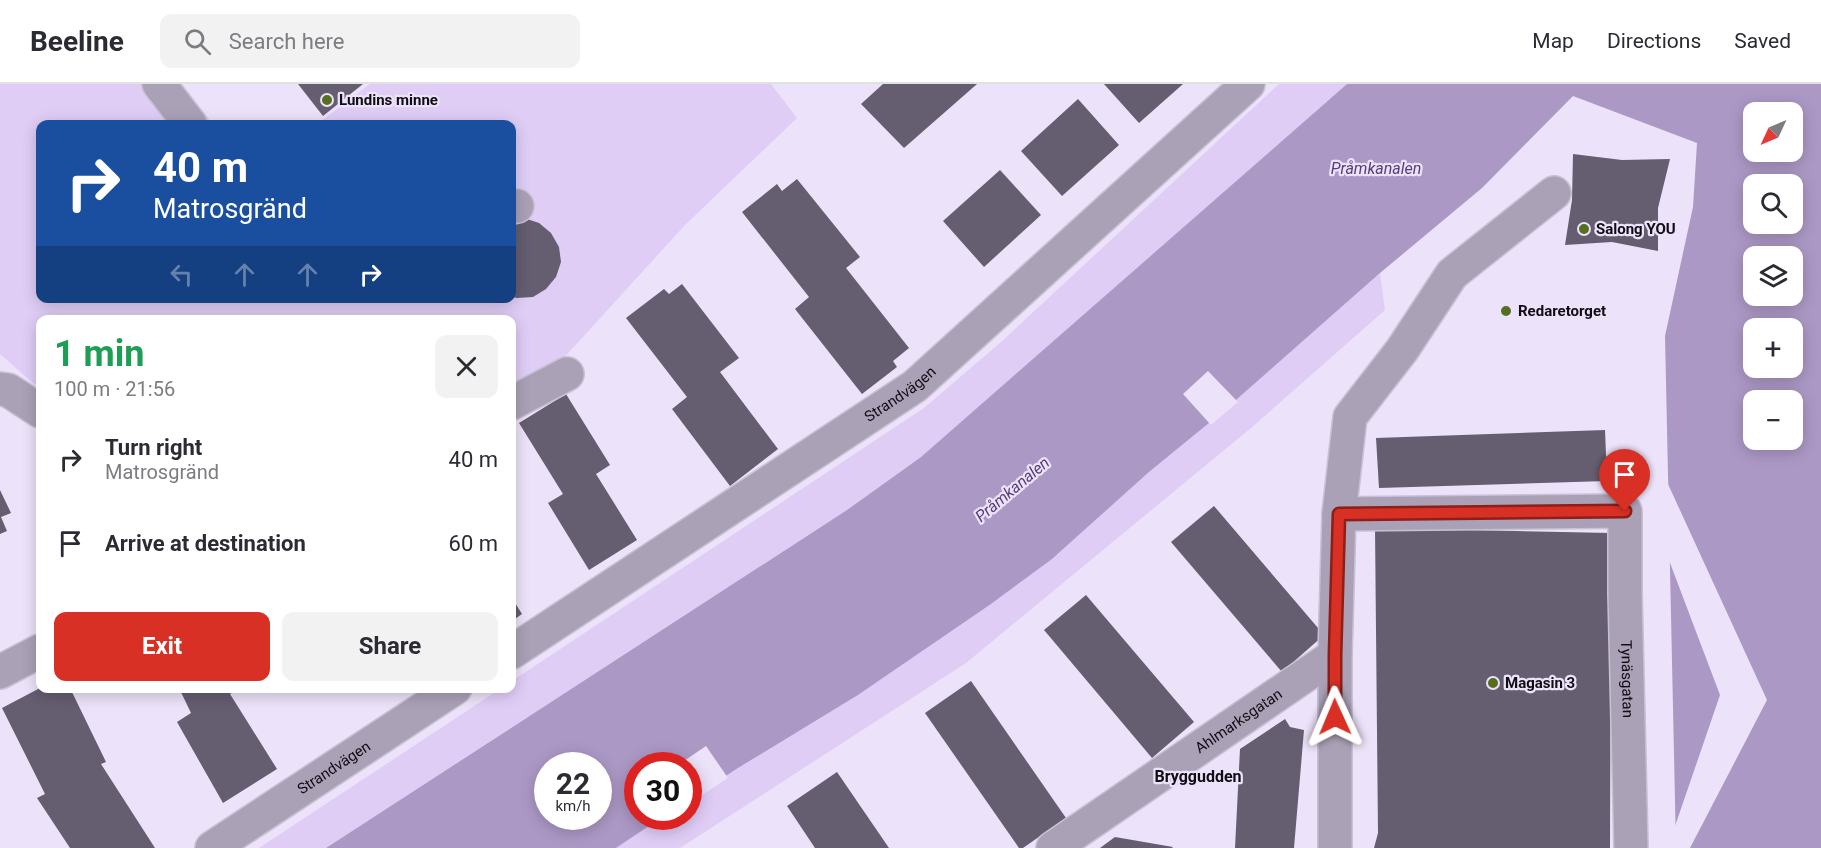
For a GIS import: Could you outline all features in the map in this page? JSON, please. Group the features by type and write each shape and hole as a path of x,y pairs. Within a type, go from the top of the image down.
{"street":[{"path":"159,84 187,120"},
{"name":"Strandvägen","path":"516,649 915,386 1248,84"},
{"path":"1335,848 1335,655 1339,514 1350,417 1402,350 1452,274 1554,193"},
{"path":"516,401 567,374"},
{"path":"0,389 8,390 36,408"},
{"name":"Tynäsgatan","path":"1339,514 1625,511 1631,848"},
{"path":"0,672 36,653"},
{"name":"Ahlmarksgatan","path":"1053,848 1335,655"},
{"name":"Strandvägen","path":"213,848 447,693"}],"shaded area":[{"path":"0,84 182,84 210,120 36,120 36,303 516,303 516,120 322,120 370,84 771,84 797,118 685,225 561,361 516,385 516,315 36,315 36,386 0,354"},
{"path":"1279,84 1347,84 921,457 847,510 326,848 259,848 494,693 516,693 516,678 924,408 1001,342"},
{"path":"1380,273 1385,310 1251,428 966,663 680,848 616,848 643,830 702,830 702,792 858,695 991,604 1052,559 1149,472 1220,414"}],"water":[{"name":"Pråmkanalen","path":"1347,84 1821,84 1821,848 1676,848 1665,336 1693,207 1697,143 1573,96 1482,188 1380,273 1220,414 1149,472 1052,559 991,604 858,695 702,792 702,752 624,752 624,830 643,830 616,848 326,848 847,510 921,457"}],"pier":[{"path":"1208,371 1238,402 1211,425 1183,394"},
{"path":"1668,484 1767,700 1690,848 1673,848 1673,832 1720,695 1667,555"},
{"path":"706,746 728,778 702,795 702,752 697,752"}],"building":[{"name":"Lundins minne","path":"298,84 363,84 323,116"},
{"path":"883,84 977,84 904,148 861,104"},
{"path":"1104,84 1183,84 1139,123"},
{"path":"1078,99 1119,145 1062,196 1021,151"},
{"path":"1573,154 1622,160 1670,159 1658,208 1658,251 1612,242 1565,245 1572,200"},
{"path":"1000,170 1041,215 984,267 943,221"},
{"path":"797,179 860,257 846,268 909,348 893,361 897,367 862,394 795,309 809,297 742,212 777,184 782,191"},
{"path":"524,218 539,223 551,233 559,247 561,262 556,277 546,289 533,297 516,298 516,219"},
{"path":"682,284 739,358 720,372 778,449 730,486 672,409 687,397 626,318 664,289 669,294"},
{"path":"566,394 610,465 596,474 637,540 589,570 548,503 563,494 519,423"},
{"path":"1605,430 1607,481 1379,488 1376,438"},
{"path":"0,490 11,513 1,517 7,531 0,534"},
{"path":"1214,506 1324,635 1282,672 1171,542"},
{"name":"Magasin 3","path":"1375,528 1611,533 1610,848 1374,848 1378,833"},
{"path":"1086,595 1194,722 1152,758 1044,630"},
{"path":"516,604 522,614 516,618"},
{"path":"971,681 1066,818 1023,848 1019,848 925,713"},
{"path":"36,690 36,693 72,693 106,762 101,764 155,848 70,848 37,798 45,794 2,708"},
{"path":"181,693 232,693 230,694 277,769 223,803 177,722 191,713"},
{"path":"1285,719 1290,727 1304,730 1294,848 1235,848 1240,749"},
{"path":"837,772 889,848 815,848 787,806"},
{"path":"1115,837 1173,847 1100,848"}],"place":[{"name":"Lundins minne","path":"327,100"},
{"name":"Salong YOU","path":"1584,229"},
{"name":"Redaretorget","path":"1506,311"},
{"name":"Magasin 3","path":"1493,683"}],"district":[{"name":"Bryggudden","path":"1198,776"}],"route":[{"path":"1335,717 1339,514 1625,511"}]}
